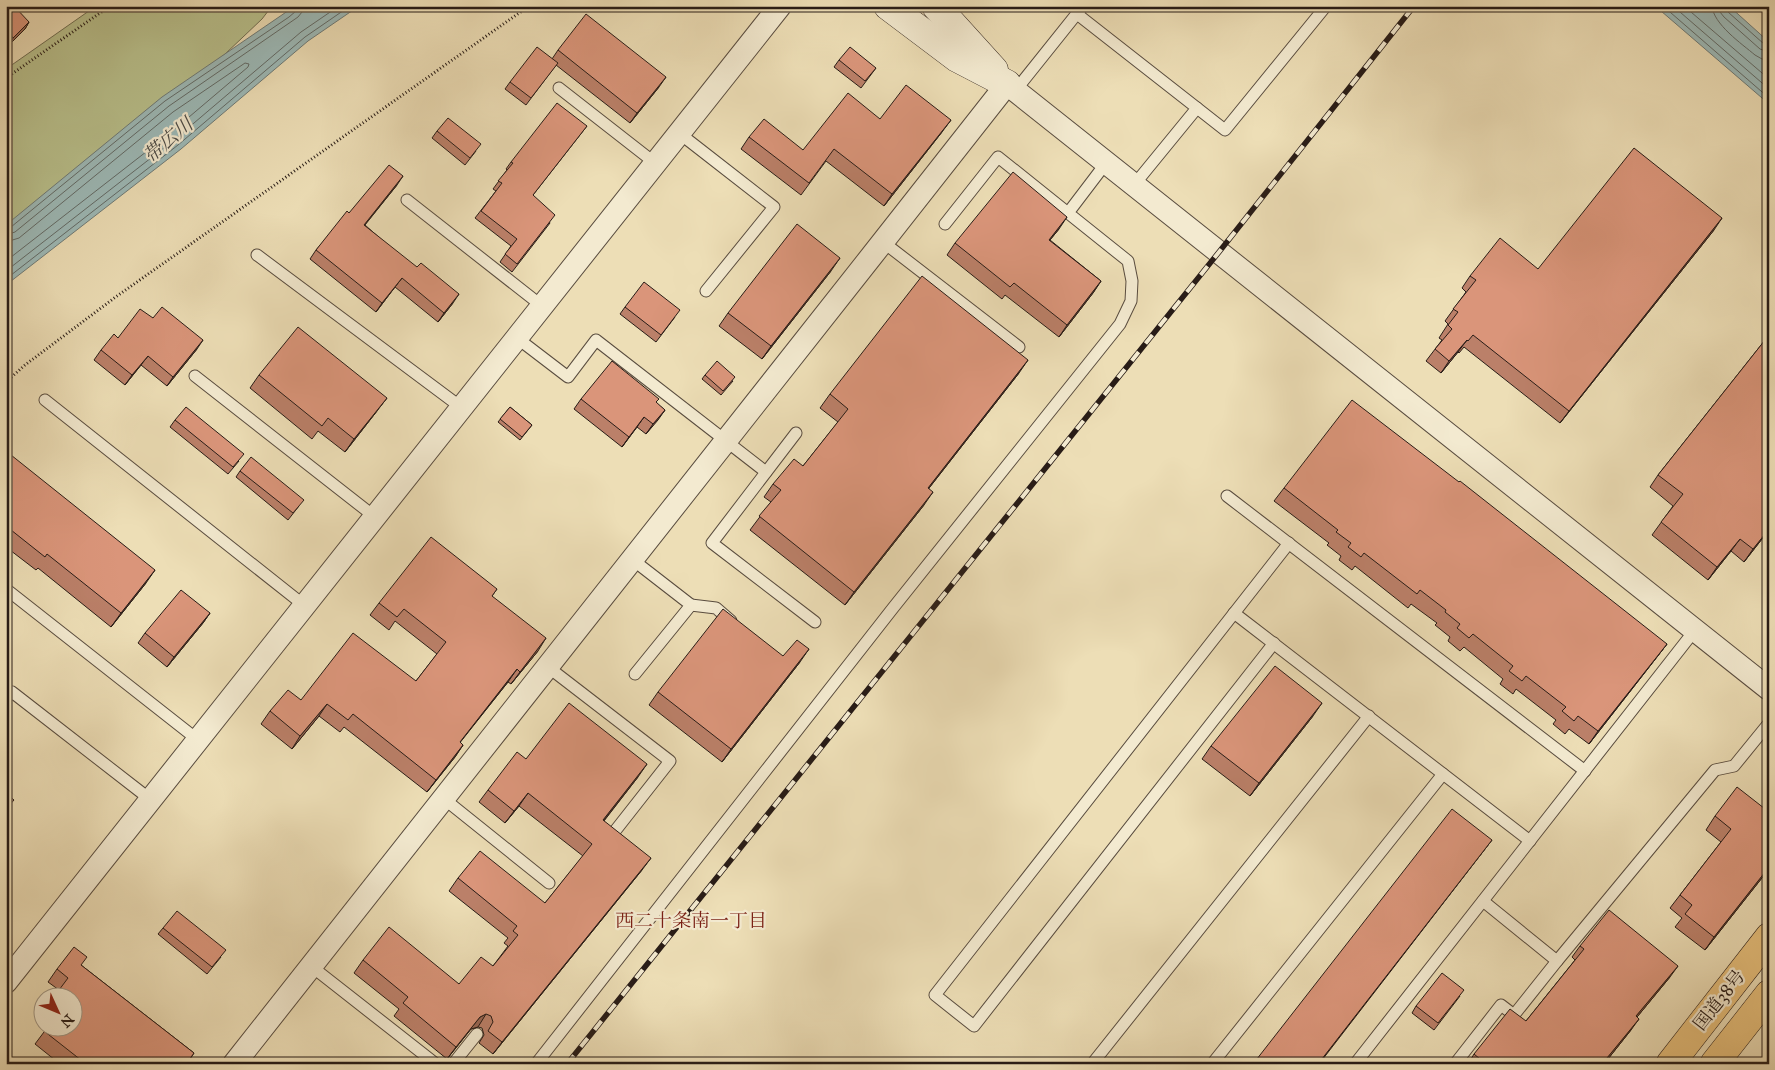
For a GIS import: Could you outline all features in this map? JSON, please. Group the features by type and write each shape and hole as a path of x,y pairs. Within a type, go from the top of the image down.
{"highway":[{"name":"国道38号","path":"1670,1064 1769,936"},
{"name":"国道38号","path":"1714,1064 1769,994"}],"street":[{"path":"8,976 305,606 780,6"},
{"path":"888,6 957,58 1011,87"},
{"path":"937,7 1011,87 1769,689"},
{"path":"234,1064 443,798 634,560 883,242 1011,87"}],"lane":[{"path":"1011,87 1080,10 1225,130 1326,6"},
{"path":"559,88 655,163"},
{"path":"1134,185 1197,108"},
{"path":"680,133 774,207 706,291"},
{"path":"536,1064 893,608 1120,324 1132,300 1132,281 1128,261 998,157 945,224"},
{"path":"1068,213 1106,163"},
{"path":"407,200 542,306"},
{"path":"883,242 1019,347"},
{"path":"257,255 462,408"},
{"path":"517,338 568,377 596,340 766,472"},
{"path":"195,376 375,517"},
{"path":"45,400 305,606"},
{"path":"796,433 712,543 815,622"},
{"path":"1227,496 1585,771"},
{"path":"1274,643 974,1026 934,995 1288,543"},
{"path":"634,560 691,605 716,608 743,630"},
{"path":"6,589 198,740"},
{"path":"635,674 691,605"},
{"path":"1234,613 1530,841"},
{"path":"1355,1064 1695,630"},
{"path":"548,667 670,761 615,830"},
{"path":"6,698 12,692 150,800"},
{"path":"1092,1064 1369,716"},
{"path":"1455,1064 1501,1005 1514,1015 1715,770 1734,766 1769,723"},
{"path":"1212,1064 1443,774"},
{"path":"443,798 549,884"},
{"path":"1482,901 1557,961"},
{"path":"311,966 436,1064"},
{"path":"453,1064 477,1034"}],"path":[{"path":"6,78 110,6"},
{"path":"6,382 25,365 117,296 529,6"}],"green space":[{"path":"96,6 272,6 262,19 166,110 6,241 6,69"}],"water":[{"name":"帯広川","path":"295,6 359,6 308,41 181,149 6,285 6,225 162,97"},
{"path":"1634,6 1729,6 1769,42 1769,104 1661,11"}],"building":[{"path":"9,6 14,6 29,22 13,38 10,34 6,38 6,9"},
{"path":"586,14 666,77 637,113 558,50"},
{"path":"537,47 558,63 531,98 510,82"},
{"path":"850,47 876,68 865,81 839,60"},
{"path":"906,85 951,120 892,194 834,149 809,183 749,137 764,119 803,150 848,93 880,119"},
{"path":"557,103 587,126 533,195 555,215 517,264 505,254 517,239 481,211 502,183 498,181 513,163 511,162"},
{"path":"448,118 481,144 470,158 437,131"},
{"path":"1634,148 1722,218 1569,411 1473,335 1449,361 1435,349 1452,329 1448,325 1458,312 1453,309 1476,280 1470,276 1500,238 1538,269"},
{"path":"389,165 403,176 364,225 417,267 421,263 459,294 444,313 402,278 382,303 316,250 347,211 349,213"},
{"path":"1013,172 1067,217 1049,240 1101,281 1067,325 1014,283 1010,287 955,243"},
{"path":"797,224 840,258 771,346 728,313"},
{"path":"922,276 1028,360 928,488 933,492 854,592 759,516 781,490 773,484 794,459 803,466 848,409 830,394"},
{"path":"644,282 680,310 661,335 625,307"},
{"path":"162,307 203,340 173,377 148,356 132,375 101,350 114,334 118,338 140,309 153,318"},
{"path":"298,327 387,398 354,439 328,418 322,426 259,375"},
{"path":"1769,335 1769,529 1753,549 1740,539 1717,567 1661,522 1683,494 1658,475"},
{"path":"612,361 659,399 656,402 665,410 653,424 644,417 629,437 581,399"},
{"path":"717,361 735,377 723,391 705,375"},
{"path":"1352,400 1460,481 1667,644 1598,731 1578,716 1574,721 1562,711 1566,707 1526,676 1522,681 1509,671 1513,666 1473,634 1469,638 1457,628 1460,624 1445,612 1446,610 1420,590 1417,594 1364,553 1361,557 1348,547 1351,543 1336,532 1338,530 1284,488"},
{"path":"186,407 244,454 233,467 175,420"},
{"path":"510,407 532,425 522,437 500,419"},
{"path":"6,451 155,570 121,613 47,554 45,557 6,526"},
{"path":"251,457 304,500 293,513 240,471"},
{"path":"431,537 497,589 492,596 546,638 520,672 517,669 460,742 463,745 436,780 353,714 348,720 327,704 300,736 270,711 288,690 301,700 353,633 416,681 446,642 404,609 397,617 379,603"},
{"path":"181,590 210,613 174,657 145,633"},
{"path":"723,609 783,656 797,640 809,649 731,749 658,692"},
{"path":"1275,666 1322,703 1259,783 1211,746"},
{"path":"569,703 647,764 603,820 651,858 502,1042 488,1031 493,1022 491,1016 486,1014 480,1017 456,1047 403,1003 408,997 363,960 389,927 459,984 481,957 493,966 518,935 513,931 517,926 458,878 480,851 545,903 592,844 528,793 514,811 488,790 517,752 526,759"},
{"path":"1737,787 1769,812 1769,867 1714,937 1685,914 1692,905 1680,895 1731,829 1715,816"},
{"path":"6,793 14,800 6,809"},
{"path":"1452,809 1492,840 1318,1064 1253,1064"},
{"path":"1609,910 1678,966 1636,1016 1639,1019 1602,1064 1486,1064 1474,1054 1510,1009 1526,1021 1584,949 1580,946"},
{"path":"177,911 226,950 212,967 163,928"},
{"path":"74,947 87,957 81,965 194,1053 186,1064 86,1064 53,1038 82,1038 82,988 60,988 68,978 57,969"},
{"path":"1442,973 1464,990 1438,1023 1416,1006"}],"railway":[{"path":"567,1064 1219,252 1414,6"}],"district":[{"name":"西二十条南一丁目","path":"691,920"}]}
